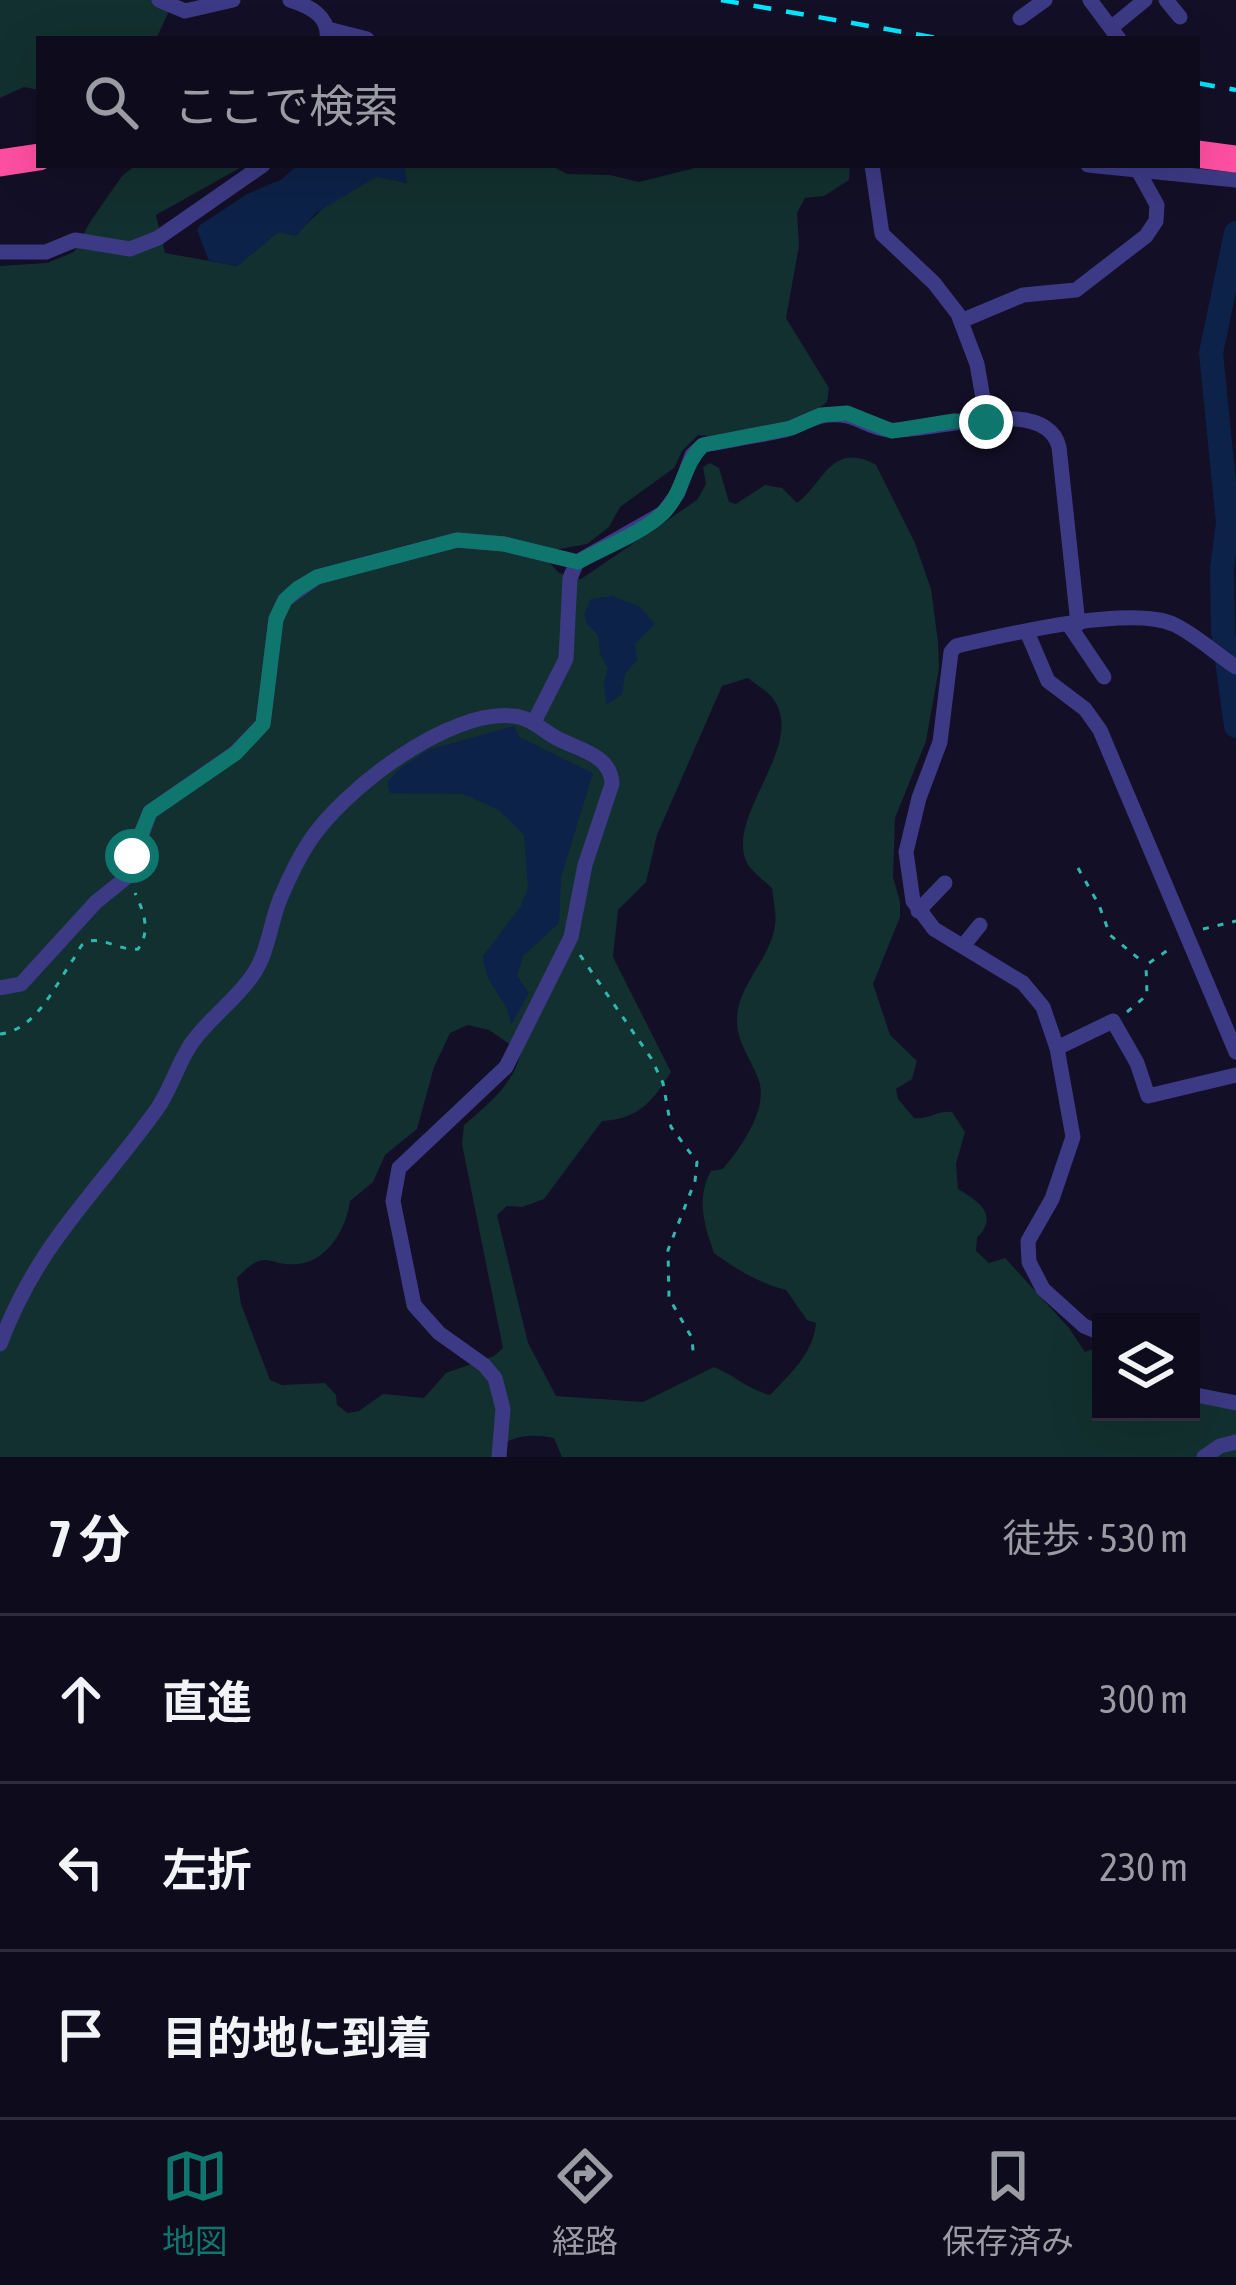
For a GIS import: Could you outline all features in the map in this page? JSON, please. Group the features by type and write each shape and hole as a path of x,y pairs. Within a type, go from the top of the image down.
{"highway":[{"path":"1200,154 1236,159"},
{"path":"0,163 36,157"}],"street":[{"path":"159,0 185,11 233,0"},
{"path":"290,0 309,6 328,34"},
{"path":"1019,18 1045,0"},
{"path":"1090,0 1115,33 1145,0"},
{"path":"1166,0 1180,17"},
{"path":"0,252 46,252 75,240 130,249 158,238 259,168"},
{"path":"872,168 882,234 948,299 962,321 977,364 986,422"},
{"path":"962,321 1023,295 1076,290 1146,236 1156,220 1157,205 1135,168"},
{"path":"1142,168 1236,180"},
{"path":"534,722 566,659 570,578 578,562 663,513 678,493 692,455 703,445 791,428 821,415 847,413 892,431 954,421 1040,422 1057,437 1074,625 1104,677"},
{"path":"0,988 21,984 96,902 127,877 150,812 236,753 263,724 276,619 297,589 317,577 457,540 504,544 578,562"},
{"path":"1092,1327 1043,1288 1029,1262 1028,1241 1052,1199 1073,1137 1057,1048 1042,1007 1032,990 934,929 918,910 906,852 940,742 951,652 956,646 1108,619 1163,621 1236,667"},
{"path":"1027,632 1048,681 1085,709 1100,730 1236,1052"},
{"path":"0,1343 38,1261 154,1113 189,1046 253,976 280,898 310,842 331,815 393,759 441,733 512,716 534,722 604,761 612,770 613,784 585,865 571,937 506,1067 399,1168 393,1201 414,1305 439,1333 495,1378 503,1409 499,1457"},
{"path":"918,910 945,883"},
{"path":"963,946 980,925"},
{"path":"1057,1048 1113,1021 1137,1063 1148,1096 1236,1075"},
{"path":"1200,1396 1236,1403"},
{"path":"1204,1457 1236,1442"}],"path":[{"path":"1078,868 1110,935 1146,964 1147,995 1113,1021"},
{"path":"0,1034 11,1033 39,1012 80,946 96,941 128,951 142,943 145,918 127,877"},
{"path":"1146,964 1206,928 1236,921"},
{"path":"571,937 584,964 650,1058 663,1083 671,1127 697,1162 695,1181 674,1228 668,1265 669,1298 692,1338 693,1352"}],"green space":[{"path":"0,0 174,0 157,36 36,36 36,89 24,87 0,98"},
{"path":"132,168 240,168 156,215 165,253 237,266 278,232 296,235 355,185 376,177 406,183 404,168 556,168 567,174 610,175 639,182 695,168 850,168 849,180 824,196 805,198 797,213 799,246 786,318 829,388 827,402 766,429 698,435 674,468 620,507 609,527 587,544 549,551 546,559 559,573 581,579 697,500 706,484 703,467 710,463 719,468 729,502 736,504 765,485 782,488 797,503 838,461 861,459 876,465 915,543 931,589 939,668 926,741 895,818 893,877 900,917 873,984 890,1035 917,1061 912,1079 896,1089 898,1099 914,1118 952,1112 965,1132 956,1164 958,1189 979,1204 986,1216 976,1251 989,1263 1005,1258 1085,1352 1092,1349 1092,1421 1200,1421 1200,1402 1236,1410 1236,1457 562,1457 554,1438 537,1436 508,1441 493,1449 492,1457 0,1457 0,266 47,263 74,252 90,222","holes":["748,678 771,696 780,715 775,756 743,842 748,865 772,888 775,921 773,936 741,998 737,1019 739,1037 758,1078 760,1102 738,1150 723,1169 711,1171 703,1212 714,1253 748,1275 786,1290 807,1320 816,1323 814,1334 800,1362 770,1395 714,1367 643,1402 556,1396 528,1343 497,1215 507,1206 522,1207 544,1199 602,1121 626,1117 644,1107 671,1072 613,957 618,910 646,882 657,835 722,686","468,1025 489,1030 521,1052 506,1084 464,1125 462,1144 503,1348 494,1356 446,1373 424,1398 383,1394 348,1413 337,1405 336,1395 325,1383 282,1385 270,1380 241,1304 237,1278 261,1260 298,1264 327,1249 345,1221 350,1201 373,1182 385,1155 417,1129 434,1067 450,1033"]}],"water":[{"path":"294,168 404,168 407,183 376,177 316,213 296,236 278,232 237,266 209,261 197,230 200,225 247,194 282,179"},
{"path":"613,596 640,607 655,624 635,644 637,660 625,674 622,694 606,705 608,668 598,635 584,614 591,599"},
{"path":"514,726 519,737 593,773 561,877 559,923 523,956 517,976 529,993 511,1025 483,956 521,906 528,888 524,835 499,810 463,794 390,793 387,782 428,750"}],"waterway":[{"path":"1236,233 1211,353 1228,523 1222,568 1223,631 1236,726"}],"railway":[{"path":"721,0 926,36"},
{"path":"1200,84 1236,90"}],"route":[{"path":"132,856 150,812 236,753 263,724 276,619 285,600 317,577 457,540 504,544 578,562 663,513 678,493 692,455 703,445 791,428 821,415 847,413 892,431 954,421 986,422"}]}
